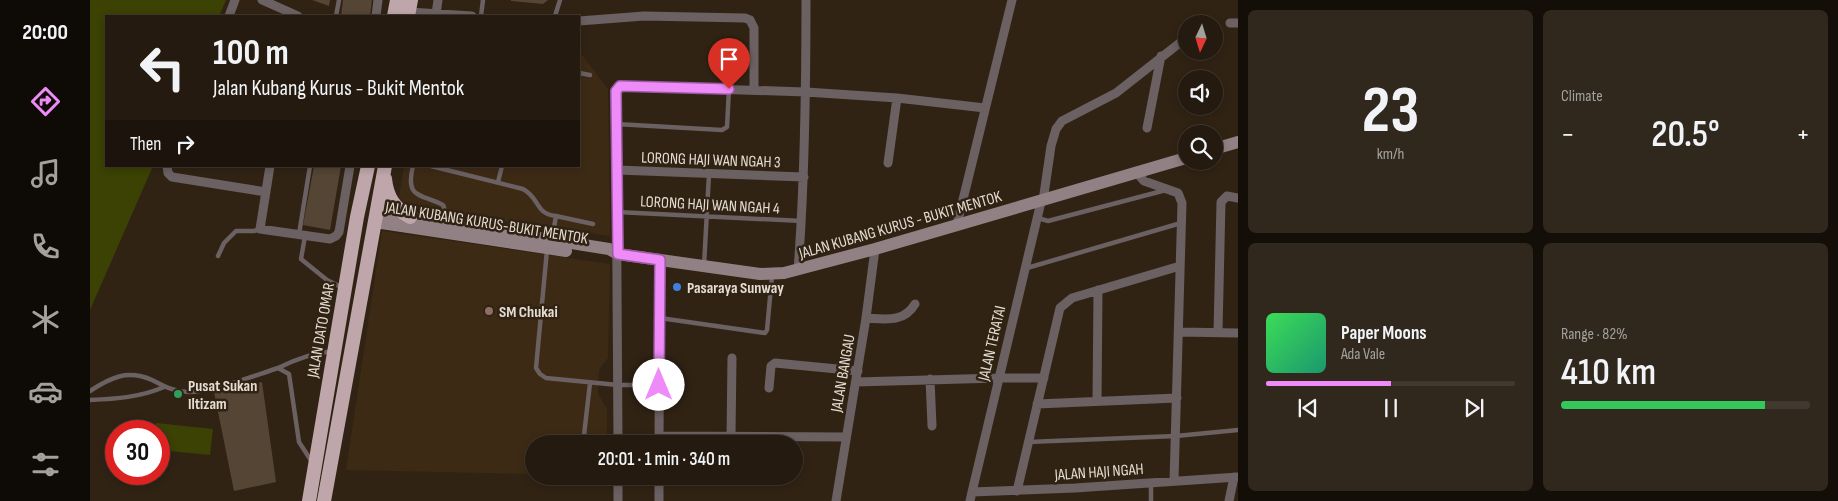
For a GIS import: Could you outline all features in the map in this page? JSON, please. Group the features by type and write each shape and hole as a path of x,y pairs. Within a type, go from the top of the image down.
{"highway":[{"path":"394,15 397,0"},
{"path":"370,167 365,204 373,216"},
{"name":"JALAN DATO OMAR","path":"309,501 357,217 370,167"},
{"path":"324,501 373,216 384,170"},
{"path":"384,170 389,198 398,210 410,217"},
{"path":"340,313 348,292 361,226 373,216"}],"main road":[{"path":"1223,146 1237,141"},
{"name":"JALAN KUBANG KURUS - BUKIT MENTOK","path":"618,254 704,267 772,274 798,270 875,250 957,224 1178,160"},
{"name":"JALAN KUBANG KURUS-BUKIT MENTOK","path":"373,216 410,217 608,257 618,254"},
{"name":"JALAN KUBANG KURUS-BUKIT MENTOK","path":"373,216 550,244"}],"street":[{"path":"228,15 235,0"},
{"path":"262,0 294,15"},
{"path":"376,15 378,0"},
{"path":"436,14 438,0"},
{"path":"798,270 804,178 806,0"},
{"path":"957,224 1012,0"},
{"path":"409,9 454,15"},
{"path":"580,21 644,16 745,18 750,20 754,28 754,90"},
{"name":"JALAN TERATAI","path":"971,497 1036,218 1042,201 1051,146 1056,129 1062,121 1116,93 1178,44"},
{"path":"1147,128 1161,56"},
{"path":"618,435 616,91 620,86 806,92 897,98 985,108"},
{"path":"888,163 897,98"},
{"path":"167,167 168,173 172,176 266,192"},
{"path":"270,167 260,229 330,238 336,236 339,232 350,167"},
{"name":"LORONG HAJI WAN NGAH 3","path":"617,170 804,178"},
{"path":"1137,173 1144,181 1178,193 1182,203 1174,481"},
{"path":"1218,332 1221,202 1227,196 1238,198"},
{"name":"JALAN BANGAU","path":"836,501 858,371 875,250"},
{"path":"659,435 660,260"},
{"path":"1017,490 1060,308 1072,298 1180,266"},
{"path":"1097,401 1098,290"},
{"path":"866,318 890,319 902,317 911,311 915,304"},
{"path":"1179,332 1238,333"},
{"path":"731,435 732,358"},
{"path":"769,388 771,366 775,363 858,371"},
{"path":"856,382 1044,378"},
{"path":"930,379 932,426"},
{"path":"1037,404 1177,398"},
{"path":"803,437 846,437"},
{"path":"1229,501 1236,477"},
{"name":"JALAN HAJI NGAH","path":"971,497 1017,490 1236,477"},
{"path":"618,485 618,501"},
{"path":"659,485 659,501"}],"lane":[{"path":"336,15 339,0"},
{"path":"481,15 483,0"},
{"path":"555,15 560,0"},
{"path":"580,73 590,75"},
{"path":"616,124 722,130 727,127 729,89"},
{"path":"310,167 301,259 327,280 345,288"},
{"path":"413,167 410,183 412,191 418,196 443,206 446,213 445,223"},
{"path":"435,167 523,189 531,193 542,212 548,216 593,224"},
{"path":"498,182 502,167"},
{"path":"704,267 709,174"},
{"path":"1036,218 1048,221 1170,189"},
{"name":"LORONG HAJI WAN NGAH 4","path":"617,212 802,221"},
{"path":"556,216 550,244 536,368 546,378 618,385 659,385"},
{"path":"1024,269 1181,223"},
{"path":"218,256 224,243 236,231 260,229"},
{"path":"660,318 765,333 767,330 772,274"},
{"path":"90,391 111,378 130,375 150,379 178,392 205,390 278,368 309,355 334,351"},
{"path":"278,368 288,374 299,442 315,466"},
{"path":"584,435 590,383"},
{"path":"90,400 121,398 148,393 164,387"},
{"path":"1028,442 1176,436 1238,430"},
{"path":"1151,483 1151,501"}],"shaded area":[{"path":"580,52 608,89 610,236 408,208 399,197 404,167 580,167"},
{"name":"SM Chukai","path":"382,231 610,264 608,358 599,370 598,393 607,410 607,435 525,435 525,474 346,470"}],"green space":[{"path":"90,0 226,0 219,15 105,15 105,167 153,167 90,310"},
{"path":"170,424 213,429 210,455 170,451"}],"building":[{"path":"312,0 330,0 329,6"},
{"path":"343,0 372,0 370,15 341,15"},
{"path":"511,0 548,0 543,4"},
{"path":"314,167 341,167 330,230 303,225"},
{"path":"262,382 276,482 234,491 214,392"}],"place":[{"name":"Pasaraya Sunway","path":"677,287"},
{"name":"SM Chukai","path":"489,311"},
{"name":"Pusat Sukan Iltizam","path":"178,394"}],"route":[{"path":"659,385 660,260 618,254 616,91 620,86 729,89"}]}
